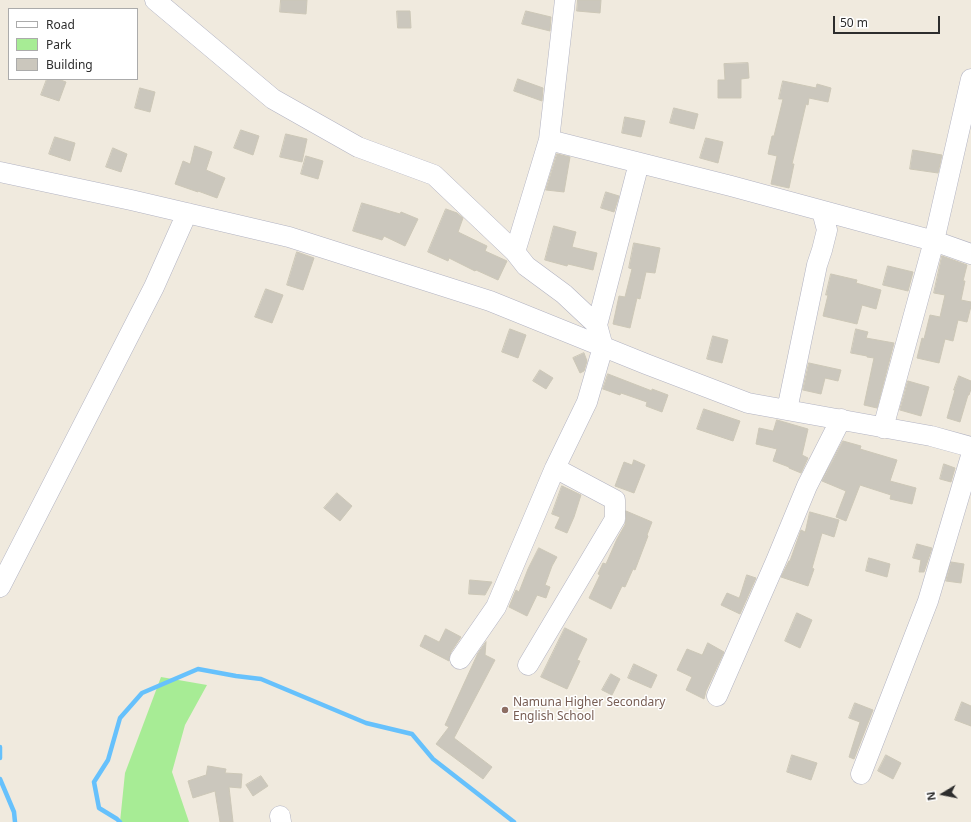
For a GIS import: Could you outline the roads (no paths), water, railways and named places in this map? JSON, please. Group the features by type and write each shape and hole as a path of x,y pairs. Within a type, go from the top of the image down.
{"street":[{"path":"155,0 273,99 358,147 434,175 515,252 526,266 564,294 597,325"},
{"path":"515,252 549,140 565,0"},
{"path":"883,428 934,241 971,79"},
{"path":"549,140 934,241 971,254"},
{"path":"460,659 496,607 556,468 587,402 603,347 597,325 639,163"},
{"path":"0,172 289,237 490,301 603,347 748,402 931,436 971,447"},
{"path":"787,410 817,265 827,230 822,211"},
{"path":"0,587 154,287 187,213"},
{"path":"717,696 807,486 841,419"},
{"path":"861,774 928,601 971,456"},
{"path":"528,665 615,519 615,500 556,468"}],"waterway":[{"path":"120,822 99,808 94,782 108,760 120,718 142,693 198,669 261,679 366,723 412,734 433,759 514,822"},
{"path":"0,747 0,758"},
{"path":"0,779 14,812 15,822"}],"place":[{"name":"Namuna Higher Secondary English School","path":"505,710"}]}
